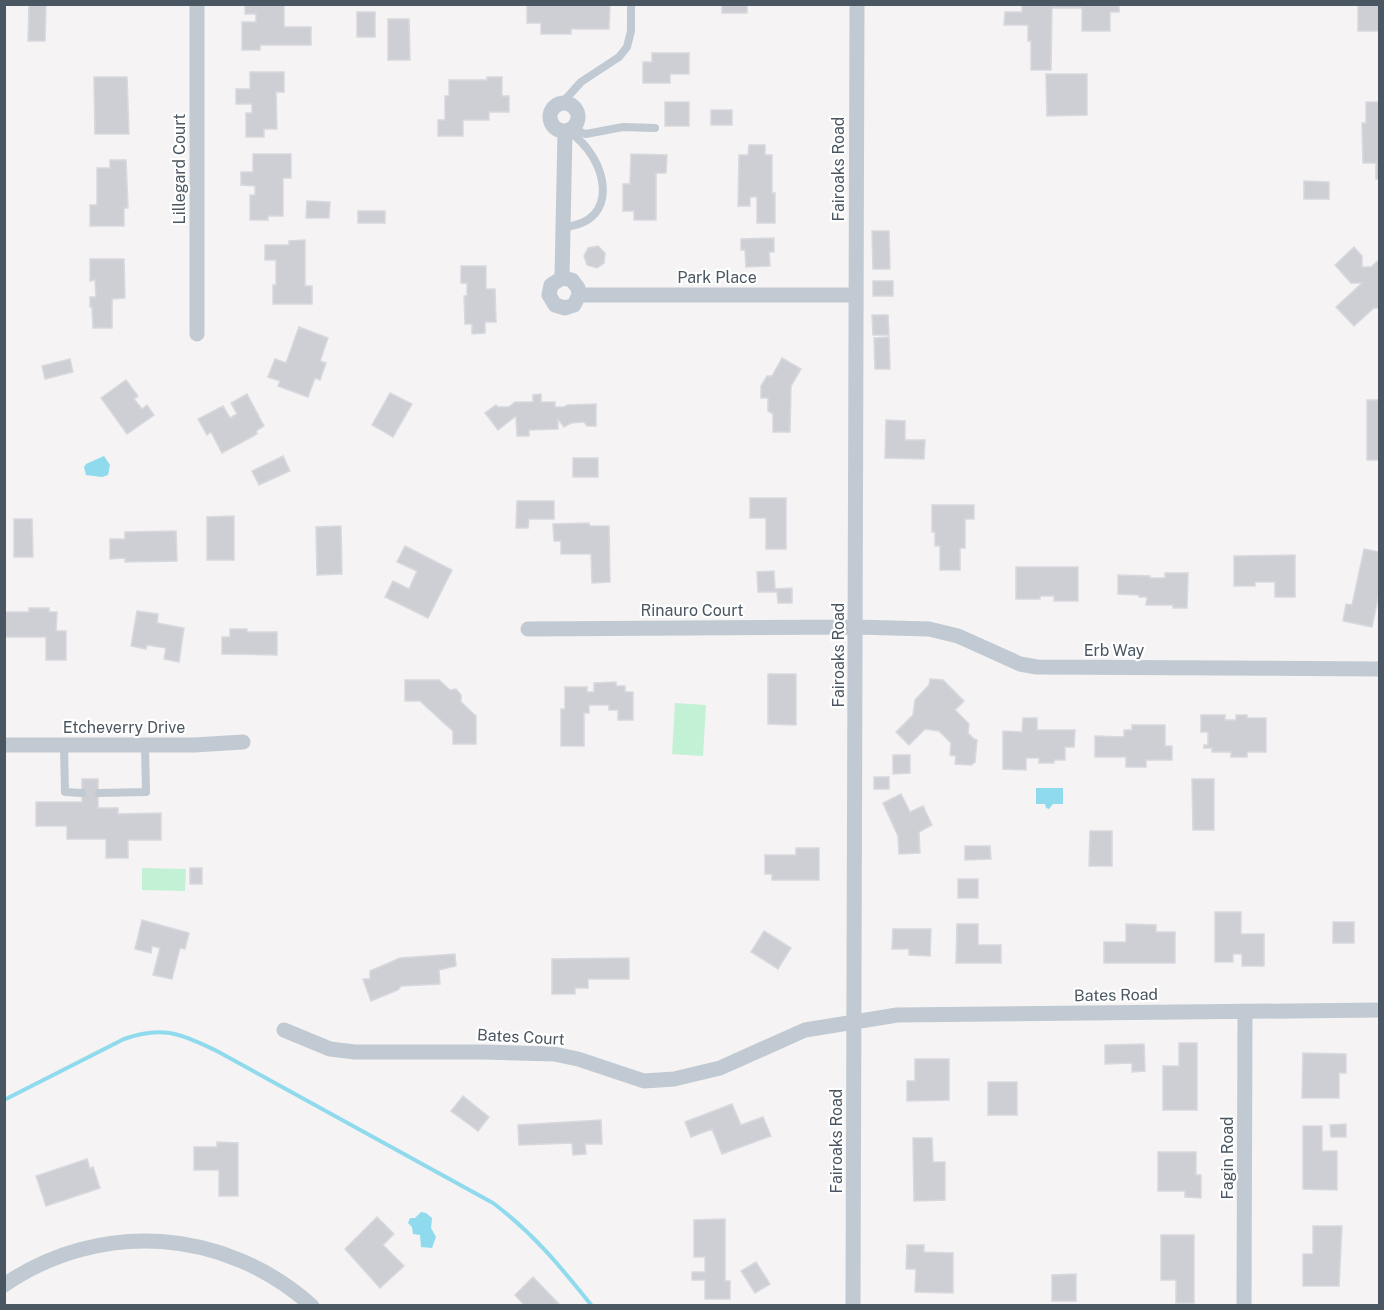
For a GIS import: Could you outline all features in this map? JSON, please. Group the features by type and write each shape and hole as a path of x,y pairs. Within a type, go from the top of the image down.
{"street":[{"name":"Lillegard Court","path":"197,4 197,334"},
{"name":"Fairoaks Road","path":"853,1305 857,4"},
{"path":"563,102 573,105 579,114 571,130 555,130 550,121 551,111 563,102"},
{"name":"Park Place","path":"571,130 563,227 562,278 551,285 549,295 555,304 565,308 574,304 579,295 855,295"},
{"path":"562,278 572,280 578,288 579,295"},
{"name":"Rinauro Court","path":"528,629 856,627"},
{"name":"Erb Way","path":"856,627 930,629 958,636 1020,664 1038,667 1380,669"},
{"name":"Etcheverry Drive","path":"4,745 243,742"},
{"name":"Bates Road","path":"854,1021 897,1015 1380,1010"},
{"name":"Fagin Road","path":"1244,1305 1245,1011"},
{"name":"Bates Court","path":"284,1030 330,1049 355,1053 554,1054 578,1059 644,1081 674,1080 720,1068 806,1030 854,1021"},
{"path":"4,1285 42,1263 76,1250 106,1243 150,1241 196,1246 235,1258 269,1275 312,1305"}],"lane":[{"path":"563,102 581,82 619,57 627,47 632,31 631,4"},
{"path":"571,130 586,134 611,128 655,128"},
{"path":"563,227 577,226 587,222 596,214 601,206 603,185 599,165 571,130"},
{"path":"64,745 65,792 82,793"},
{"path":"99,793 146,792 145,745"}],"green space":[{"path":"675,703 706,705 703,756 672,754"},
{"path":"142,868 186,869 185,891 142,890"}],"water":[{"path":"104,456 110,465 108,475 102,477 86,475 84,467 86,464"},
{"path":"1036,788 1063,788 1063,804 1053,804 1049,809 1045,804 1036,804"},
{"path":"421,1212 432,1218 431,1228 436,1237 432,1248 421,1247 420,1235 413,1234 412,1227 408,1223 410,1218 415,1218"}],"building":[{"path":"29,4 46,4 45,41 28,41"},
{"path":"245,4 284,4 284,27 311,27 311,45 260,45 260,50 242,50 242,22 256,22 256,14 245,14"},
{"path":"527,4 610,4 609,29 571,29 571,34 541,34 541,23 527,23"},
{"path":"722,4 747,4 747,13 722,13"},
{"path":"1022,4 1119,4 1119,12 1110,12 1110,31 1082,31 1082,8 1052,8 1051,70 1031,70 1031,41 1028,41 1028,25 1004,25 1005,12 1022,12"},
{"path":"1358,4 1380,4 1380,31 1358,31"},
{"path":"357,12 375,12 375,37 357,37"},
{"path":"388,19 409,19 410,60 388,60"},
{"path":"652,53 689,53 689,74 670,74 670,83 643,83 643,62 652,62"},
{"path":"250,72 284,72 284,92 276,92 277,129 264,129 264,137 246,137 246,113 252,113 252,104 236,104 236,89 250,89"},
{"path":"1046,74 1087,74 1087,115 1047,116"},
{"path":"94,77 127,77 129,134 95,134"},
{"path":"487,77 502,77 502,96 509,96 509,112 489,112 489,120 463,120 463,136 438,136 438,120 445,120 445,96 449,96 449,80 487,80"},
{"path":"665,102 689,102 689,126 665,126"},
{"path":"1366,102 1380,102 1380,179 1376,179 1376,163 1363,163 1362,123 1366,123"},
{"path":"711,110 732,110 732,125 711,125"},
{"path":"749,145 765,145 765,155 772,155 775,223 757,223 757,197 750,197 750,206 738,206 739,155 748,155"},
{"path":"253,154 291,154 291,178 283,178 283,216 268,216 268,220 250,220 250,195 255,195 255,186 241,185 241,172 253,172"},
{"path":"631,154 667,155 666,173 656,173 656,220 634,220 634,211 623,211 623,184 630,184"},
{"path":"110,160 126,160 128,208 124,208 124,226 90,226 90,205 97,205 97,168 110,168"},
{"path":"1304,181 1329,182 1329,199 1304,199"},
{"path":"307,201 330,202 329,218 306,218"},
{"path":"358,211 385,211 385,223 358,223"},
{"path":"872,231 889,231 890,269 873,269"},
{"path":"774,238 774,252 769,252 770,266 746,267 745,250 741,250 741,239"},
{"path":"305,240 305,286 312,286 312,304 273,304 276,260 265,260 265,245 289,245 289,241"},
{"path":"598,246 605,253 604,263 597,268 587,265 584,256 588,248"},
{"path":"1354,247 1362,256 1362,267 1371,267 1380,259 1380,308 1374,308 1354,326 1336,307 1362,283 1351,283 1335,265"},
{"path":"90,259 124,259 125,298 112,299 112,328 93,328 90,297 96,297 95,280 90,281"},
{"path":"461,266 486,266 486,289 495,289 496,322 485,322 485,333 472,334 472,324 465,324 464,296 467,296 467,283 461,283"},
{"path":"873,281 893,281 893,296 873,296"},
{"path":"872,315 888,315 889,335 873,335"},
{"path":"299,327 328,338 320,361 326,363 320,380 315,378 308,397 278,386 280,381 268,377 275,359 286,363"},
{"path":"889,337 890,369 875,369 874,338"},
{"path":"782,358 801,369 791,386 790,432 773,432 773,414 768,411 768,398 761,398 761,386 767,376 772,376"},
{"path":"70,359 73,372 45,379 42,366"},
{"path":"126,380 138,396 134,399 142,409 147,405 154,415 127,434 101,398"},
{"path":"390,393 412,404 393,437 372,425"},
{"path":"247,394 264,426 256,431 257,434 222,453 211,432 207,435 198,419 223,406 230,418 237,414 231,403"},
{"path":"541,394 541,402 555,402 555,407 596,404 596,426 587,426 584,422 571,423 564,427 558,419 558,429 529,430 529,436 517,436 516,416 498,430 485,413 496,405 509,407 515,402 533,402 533,395"},
{"path":"1367,400 1380,400 1380,460 1367,460"},
{"path":"886,420 905,421 905,440 925,440 924,459 885,458"},
{"path":"283,456 290,471 259,485 252,471"},
{"path":"573,458 598,458 598,477 573,477"},
{"path":"750,498 786,498 786,549 766,549 766,518 750,518"},
{"path":"517,501 554,501 554,519 529,519 528,528 516,528"},
{"path":"932,505 974,505 974,519 965,519 965,548 960,548 960,570 940,570 940,546 935,546 935,532 932,532"},
{"path":"234,516 234,560 207,560 207,517"},
{"path":"14,519 32,519 33,557 14,557"},
{"path":"589,523 590,526 609,526 610,582 592,583 591,554 561,554 561,541 554,541 553,524"},
{"path":"341,526 342,574 317,575 316,527"},
{"path":"176,531 177,561 125,562 125,558 110,559 110,539 125,539 125,532"},
{"path":"405,546 452,570 428,618 385,597 393,581 409,589 417,571 397,562"},
{"path":"1364,549 1380,552 1380,589 1372,627 1343,621 1346,604 1352,605"},
{"path":"1295,555 1295,597 1275,597 1275,582 1255,582 1255,586 1234,586 1234,556"},
{"path":"1016,567 1078,567 1078,601 1054,601 1054,596 1040,596 1040,599 1016,599"},
{"path":"774,571 775,589 792,588 792,603 778,603 777,592 758,592 757,572"},
{"path":"1165,573 1188,573 1187,608 1173,608 1173,605 1146,605 1147,597 1118,594 1118,575 1165,578"},
{"path":"29,608 49,608 49,612 57,612 56,631 66,631 66,660 46,660 46,637 4,637 4,612 29,612"},
{"path":"137,611 158,614 157,623 184,628 179,662 164,659 166,648 147,645 146,649 131,646"},
{"path":"230,629 247,629 247,632 277,632 277,655 222,654 222,637 230,637"},
{"path":"768,674 796,674 796,725 768,724"},
{"path":"930,679 943,680 964,701 955,710 969,724 968,733 977,740 975,762 971,765 955,764 956,756 950,755 951,743 939,731 925,729 909,745 896,732 913,715 915,700 929,685"},
{"path":"405,680 439,680 450,690 456,689 461,695 461,702 476,716 476,744 453,744 453,731 420,701 405,701"},
{"path":"616,682 616,686 625,686 625,692 633,692 633,720 618,720 618,710 609,710 609,705 589,705 589,713 584,713 584,746 561,746 561,709 565,709 565,687 587,687 587,692 594,692 594,683"},
{"path":"1201,715 1225,715 1225,720 1236,720 1236,715 1247,715 1247,718 1266,718 1266,752 1247,752 1247,757 1231,757 1231,752 1212,752 1212,748 1204,748 1204,745 1208,745 1208,732 1201,732"},
{"path":"1023,718 1037,718 1037,730 1075,730 1074,747 1065,747 1065,760 1039,763 1039,758 1026,758 1026,770 1003,769 1003,731 1022,732"},
{"path":"1132,725 1165,725 1165,746 1172,746 1172,760 1146,760 1146,767 1126,767 1126,757 1095,757 1095,736 1124,737 1124,730 1132,730"},
{"path":"893,755 910,755 910,773 893,774"},
{"path":"874,777 889,777 889,789 874,789"},
{"path":"82,779 98,779 98,808 118,808 118,814 161,813 161,840 128,840 128,858 106,858 106,839 67,839 67,826 36,826 36,802 82,802"},
{"path":"1192,779 1214,779 1214,830 1193,830"},
{"path":"901,794 910,812 923,806 932,825 919,832 920,853 899,854 898,836 883,803"},
{"path":"1090,831 1112,831 1112,866 1089,866"},
{"path":"965,846 990,846 991,859 965,860"},
{"path":"796,848 819,848 819,880 772,880 772,874 765,874 765,855 796,855"},
{"path":"190,868 202,868 202,884 190,884"},
{"path":"958,879 978,879 978,898 958,898"},
{"path":"1215,912 1241,912 1241,934 1264,934 1264,966 1242,966 1242,954 1233,954 1233,962 1215,962"},
{"path":"142,920 189,933 185,949 180,948 172,979 153,975 160,948 152,946 151,953 135,949"},
{"path":"1333,922 1354,922 1354,943 1333,943"},
{"path":"957,924 978,924 978,945 1001,945 1001,963 956,963"},
{"path":"1126,924 1156,925 1156,932 1175,932 1175,963 1104,963 1104,942 1126,942"},
{"path":"893,929 931,929 930,956 909,955 909,949 892,949"},
{"path":"764,931 791,948 778,969 751,952"},
{"path":"455,954 456,966 439,970 440,984 401,986 398,990 371,1001 363,979 370,979 370,971 400,958"},
{"path":"629,958 629,979 588,979 588,988 575,988 575,994 552,994 552,959"},
{"path":"1179,1043 1197,1043 1197,1110 1163,1110 1163,1066 1179,1066"},
{"path":"1144,1044 1145,1071 1132,1072 1132,1063 1105,1064 1105,1045"},
{"path":"1303,1053 1346,1054 1346,1073 1339,1073 1339,1098 1302,1098"},
{"path":"915,1059 949,1059 949,1100 907,1101 907,1081 915,1081"},
{"path":"988,1082 1017,1082 1017,1115 988,1115"},
{"path":"463,1096 489,1117 478,1131 451,1111"},
{"path":"732,1104 741,1125 763,1117 771,1136 722,1154 712,1129 691,1137 685,1122"},
{"path":"601,1120 602,1144 585,1144 586,1154 573,1155 572,1143 519,1145 518,1125"},
{"path":"1346,1124 1346,1137 1331,1137 1330,1125"},
{"path":"1303,1126 1322,1126 1322,1151 1337,1151 1337,1190 1303,1189"},
{"path":"913,1138 932,1138 933,1162 945,1162 945,1200 914,1201"},
{"path":"217,1142 238,1143 238,1196 219,1196 219,1170 194,1170 194,1147 217,1147"},
{"path":"1158,1152 1196,1152 1196,1175 1201,1175 1201,1198 1185,1197 1185,1191 1158,1191"},
{"path":"87,1159 90,1169 93,1167 100,1188 46,1206 36,1176"},
{"path":"377,1217 394,1234 383,1245 404,1266 380,1288 345,1249"},
{"path":"725,1219 725,1281 730,1281 730,1299 705,1299 705,1280 692,1280 692,1272 705,1272 705,1257 694,1257 694,1220"},
{"path":"1313,1226 1342,1226 1339,1286 1303,1286 1303,1254 1313,1254"},
{"path":"1161,1235 1194,1235 1194,1303 1176,1303 1176,1280 1161,1280"},
{"path":"907,1245 924,1245 924,1252 953,1253 953,1293 915,1292 916,1269 906,1269"},
{"path":"756,1262 770,1284 755,1293 741,1271"},
{"path":"1076,1274 1076,1301 1052,1301 1052,1275"},
{"path":"533,1277 561,1306 525,1306 515,1295"}],"waterway":[{"path":"4,1100 124,1039 160,1032 181,1036 215,1050 493,1203 534,1239 592,1306"}]}
